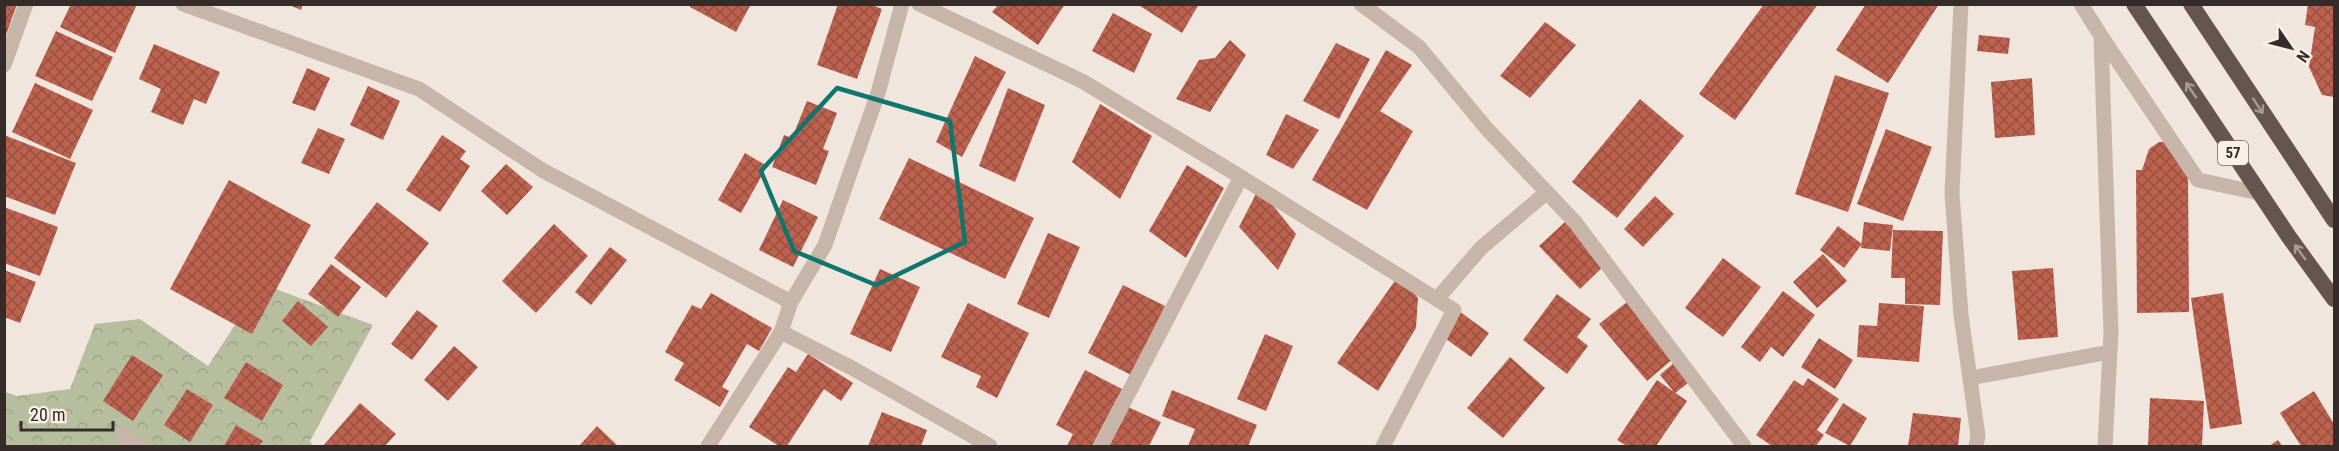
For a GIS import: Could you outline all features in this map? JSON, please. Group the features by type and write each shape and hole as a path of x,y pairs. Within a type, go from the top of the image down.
{"highway":[{"name":"57","path":"2134,4 2259,193 2334,299"},
{"path":"2191,4 2334,220"}],"street":[{"path":"4,65 26,4"},
{"path":"183,4 419,89 542,170 790,302"},
{"path":"708,447 781,332 790,302 825,245 878,93 902,4"},
{"path":"919,4 1082,81 1454,309 1383,447"},
{"path":"1362,4 1419,47 1487,129 1575,222 1744,447"},
{"path":"1961,4 1952,193 1961,315 1978,436 1976,447"},
{"path":"2081,4 2198,180 2259,193"},
{"path":"2101,36 2110,352 2105,447"},
{"path":"1101,447 1241,177"},
{"path":"1437,299 1481,248 1547,192"},
{"path":"781,332 852,368 990,447"},
{"path":"1970,378 2110,352"},
{"path":"122,435 140,447"}],"highlighted area":[{"path":"837,88 950,121 965,242 876,285 794,251 761,171"}],"green space":[{"path":"262,284 373,325 310,441 313,446 5,446 5,392 17,396 70,389 95,324 140,319 208,366"}],"building":[{"path":"4,4 17,4 5,38 4,38"},
{"path":"71,4 137,4 115,53 60,27"},
{"path":"287,4 303,4 301,10"},
{"path":"691,4 751,4 736,32 690,7"},
{"path":"838,4 870,4 882,9 857,79 817,65"},
{"path":"999,4 1065,4 1038,45 992,12"},
{"path":"1137,4 1199,4 1182,33"},
{"path":"1764,4 1818,4 1735,120 1699,94"},
{"path":"1866,4 1939,4 1888,83 1836,50"},
{"path":"2308,4 2334,4 2334,97 2322,95 2309,67 2315,27 2305,25"},
{"path":"1113,13 1152,34 1134,73 1092,51"},
{"path":"1545,22 1576,45 1530,98 1500,76"},
{"path":"56,31 113,57 92,101 35,76"},
{"path":"1979,35 2010,38 2008,54 1977,51"},
{"path":"1230,40 1246,55 1210,112 1176,99 1199,60 1215,58"},
{"path":"1336,43 1370,59 1339,119 1303,101"},
{"path":"154,44 220,72 206,104 194,99 183,125 151,112 161,89 139,79"},
{"path":"1386,50 1412,65 1380,111 1413,131 1367,210 1312,180"},
{"path":"975,56 1006,72 962,157 936,142"},
{"path":"307,68 330,78 315,111 292,103"},
{"path":"1835,75 1889,93 1848,212 1795,194"},
{"path":"2032,78 2035,135 1995,138 1991,82"},
{"path":"35,83 93,110 70,159 12,132"},
{"path":"368,86 400,101 383,140 350,125"},
{"path":"1008,88 1045,105 1015,182 979,166"},
{"path":"1640,99 1684,136 1617,218 1572,182"},
{"path":"807,101 837,113 823,149 829,151 816,185 772,167 784,135 792,138"},
{"path":"1100,104 1152,136 1120,199 1072,162"},
{"path":"1286,114 1319,130 1293,169 1266,155"},
{"path":"318,128 345,139 329,174 301,163"},
{"path":"1886,129 1932,147 1903,221 1857,204"},
{"path":"4,135 76,163 55,215 4,196"},
{"path":"442,135 466,151 460,159 470,166 440,212 406,190"},
{"path":"2159,142 2165,142 2188,172 2189,312 2137,313 2136,170 2142,170 2149,149"},
{"path":"745,153 767,166 741,213 718,200"},
{"path":"909,158 1034,218 1005,279 879,219"},
{"path":"506,164 533,187 507,215 481,191"},
{"path":"1187,165 1224,188 1186,258 1149,231"},
{"path":"229,180 311,225 252,334 170,289"},
{"path":"1259,188 1296,234 1278,270 1239,227"},
{"path":"1655,196 1674,214 1643,247 1624,229"},
{"path":"783,200 818,217 793,267 759,250"},
{"path":"377,202 429,243 386,298 334,258"},
{"path":"4,207 58,227 40,276 4,263"},
{"path":"1565,222 1605,265 1580,289 1539,246"},
{"path":"1864,222 1893,225 1890,251 1861,248"},
{"path":"554,224 588,256 536,313 502,281"},
{"path":"1838,226 1862,244 1844,268 1820,250"},
{"path":"1893,230 1943,231 1940,305 1905,304 1905,278 1891,278"},
{"path":"1048,233 1080,247 1049,318 1017,304"},
{"path":"610,247 627,260 591,305 575,292"},
{"path":"1823,254 1847,281 1817,308 1793,282"},
{"path":"1723,258 1761,287 1723,337 1685,308"},
{"path":"331,264 361,287 338,317 308,294"},
{"path":"2053,268 2058,337 2018,340 2012,271"},
{"path":"880,269 920,287 891,352 850,334"},
{"path":"4,270 36,282 20,323 4,317"},
{"path":"1399,275 1418,298 1416,328 1378,391 1337,363"},
{"path":"1123,285 1165,306 1131,375 1088,353"},
{"path":"1783,291 1815,315 1783,357 1771,347 1760,362 1741,347"},
{"path":"711,293 772,328 759,351 747,344 722,387 729,391 720,407 674,380 684,363 665,352 692,305 701,309"},
{"path":"2223,293 2242,424 2210,429 2191,298"},
{"path":"1557,294 1591,319 1577,337 1588,346 1567,374 1523,340"},
{"path":"298,301 328,327 311,346 282,321"},
{"path":"1627,302 1674,358 1647,381 1599,324"},
{"path":"968,303 1029,333 997,398 976,387 981,376 941,357"},
{"path":"1879,303 1924,306 1919,362 1857,357 1859,325 1877,326"},
{"path":"417,310 438,326 412,360 391,344"},
{"path":"1459,311 1489,333 1471,357 1442,336"},
{"path":"1265,334 1293,346 1266,411 1237,399"},
{"path":"1819,338 1853,360 1835,389 1801,367"},
{"path":"454,346 478,367 448,401 424,380"},
{"path":"808,354 853,383 841,401 824,389 787,446 779,446 749,427 788,367 796,372"},
{"path":"132,355 163,375 133,421 103,401"},
{"path":"1510,357 1545,388 1503,438 1467,408"},
{"path":"1676,361 1692,380 1675,393 1660,375"},
{"path":"246,362 283,385 262,421 224,398"},
{"path":"1085,370 1122,389 1092,446 1067,446 1073,434 1056,425"},
{"path":"1808,378 1839,399 1817,430 1824,435 1816,446 1772,446 1756,435 1794,380 1803,386"},
{"path":"1657,380 1687,401 1656,446 1627,446 1617,440"},
{"path":"187,389 213,405 190,442 164,425"},
{"path":"1172,390 1257,425 1248,446 1188,446 1195,429 1162,416"},
{"path":"2314,391 2334,424 2334,446 2301,446 2280,413"},
{"path":"2150,398 2204,401 2202,446 2148,446"},
{"path":"360,403 396,434 385,446 323,446"},
{"path":"1843,403 1867,418 1850,446 1825,433"},
{"path":"1128,407 1161,422 1149,446 1108,446"},
{"path":"882,412 927,430 921,446 868,446"},
{"path":"1913,413 1961,418 1958,446 1908,446"},
{"path":"236,425 263,441 259,446 224,446"},
{"path":"597,426 618,446 579,446"},
{"path":"2278,440 2282,446 2269,446"}]}
